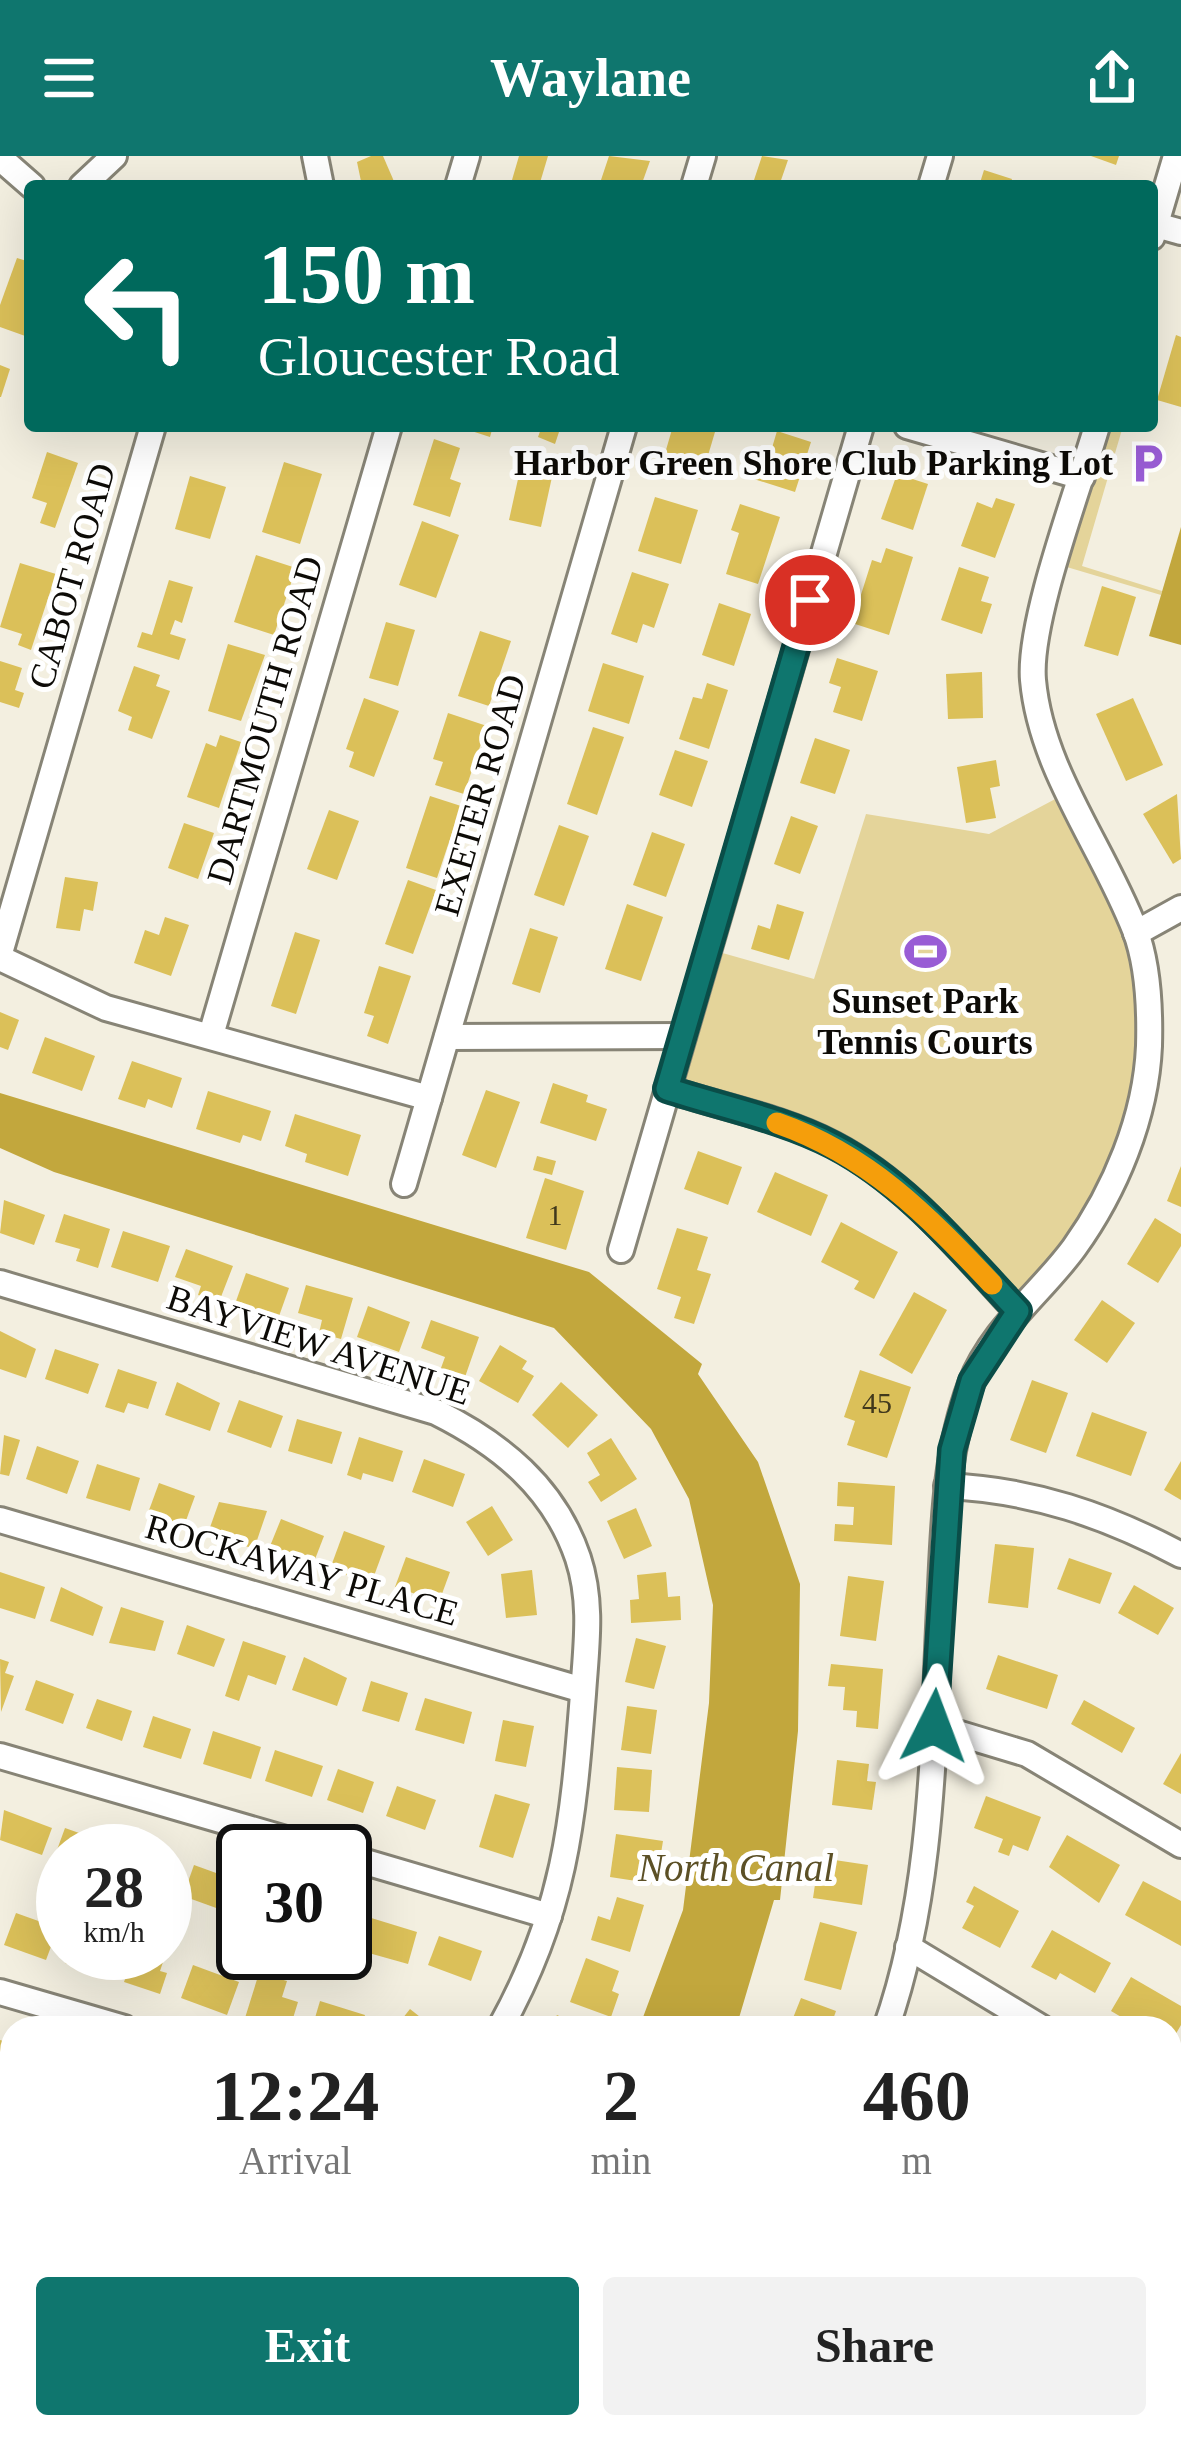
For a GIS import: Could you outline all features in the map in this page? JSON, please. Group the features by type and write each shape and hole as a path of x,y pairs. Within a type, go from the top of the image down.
{"street":[{"path":"88,180 114,156"},
{"path":"1158,217 1176,156"},
{"path":"0,157 25,180"},
{"name":"CABOT ROAD","path":"0,956 151,432"},
{"name":"DARTMOUTH ROAD","path":"211,1035 387,432"},
{"name":"EXETER ROAD","path":"404,1184 622,432"},
{"path":"621,1250 859,432"},
{"path":"928,432 1082,477"},
{"path":"889,2016 923,1862 947,1486 972,1381 1018,1311 1074,1248 1113,1184 1132,1137 1149,1050 1148,1003 1136,933 1053,756 1033,678 1037,632 1095,432"},
{"path":"1136,933 1181,908"},
{"path":"0,956 106,1008 429,1098"},
{"path":"447,1037 683,1036"},
{"path":"667,1089 782,1125 857,1159 909,1196 1018,1311"},
{"name":"BAYVIEW AVENUE","path":"0,1283 436,1412 484,1436 539,1488 578,1557 589,1613 572,1837 532,1972 507,2016"},
{"path":"947,1486 997,1489 1088,1510 1181,1555"},
{"name":"ROCKAWAY PLACE","path":"0,1520 583,1690"},
{"path":"934,1726 1027,1754 1181,1845"},
{"path":"0,1756 235,1824"},
{"path":"372,1864 549,1916"},
{"path":"908,1947 1022,2016"},
{"path":"0,1992 83,2016"}],"shaded area":[{"path":"1097,432 1121,432 1082,566 1162,591 1161,595 1060,565"},
{"path":"1061,796 1125,929 1136,968 1140,1051 1121,1134 1088,1210 1050,1266 1018,1299 914,1188 688,1083 684,1075 719,952 814,979 866,814 989,834"}],"water":[{"path":"1181,527 1181,645 1149,636"},
{"name":"North Canal","path":"0,1093 589,1272 702,1364 698,1374 758,1462 800,1584 798,1731 780,1900 774,1900 740,2016 643,2016 683,1910 709,1703 713,1605 689,1499 651,1429 554,1328 54,1172 0,1148"}],"building":[{"path":"383,156 393,180 361,180 357,162"},
{"path":"519,156 548,156 541,180 512,180"},
{"path":"609,156 650,161 643,180 601,180"},
{"path":"762,156 788,160 781,180 754,180"},
{"path":"1091,156 1119,156 1116,165"},
{"path":"984,170 1012,179 1012,180 981,180"},
{"path":"17,258 24,260 24,336 0,327 0,305"},
{"path":"1176,335 1181,337 1181,407 1158,397"},
{"path":"0,365 10,369 1,397 0,397"},
{"path":"540,432 559,432 555,444 538,437"},
{"path":"671,432 715,432 701,479 661,467"},
{"path":"777,432 811,442 795,492 741,475 749,451 769,458"},
{"path":"434,439 460,448 450,479 461,483 450,517 413,505"},
{"path":"47,452 78,463 55,528 40,523 47,503 32,498"},
{"path":"284,462 322,474 300,544 262,532"},
{"path":"520,470 552,477 541,527 509,520"},
{"path":"897,474 928,484 913,530 881,519"},
{"path":"190,476 226,487 210,539 175,529"},
{"path":"655,497 698,510 681,564 638,551"},
{"path":"996,498 1015,504 995,558 961,546 977,502 992,508"},
{"path":"740,504 780,517 758,584 726,574 739,533 731,530"},
{"path":"422,521 459,535 436,598 399,585"},
{"path":"886,548 913,557 889,635 852,623 872,560 881,563"},
{"path":"256,555 296,568 274,635 234,622"},
{"path":"20,563 56,574 31,650 18,645 22,634 0,627"},
{"path":"959,567 989,577 981,601 992,604 982,634 941,620"},
{"path":"632,572 669,584 654,628 643,624 637,643 611,634"},
{"path":"169,580 193,587 182,623 175,620 170,634 186,639 179,660 137,647 142,632 152,635"},
{"path":"1102,586 1136,597 1118,656 1084,646"},
{"path":"719,603 751,614 734,666 702,655"},
{"path":"386,622 415,630 398,686 369,678"},
{"path":"480,631 511,641 489,706 458,696"},
{"path":"228,644 265,655 241,721 208,711"},
{"path":"837,658 878,671 862,721 833,712 841,687 829,683"},
{"path":"0,661 22,668 15,690 24,693 19,708 0,702"},
{"path":"603,663 644,676 629,724 588,711"},
{"path":"134,666 160,675 156,686 170,691 152,739 128,730 132,717 118,711"},
{"path":"982,672 983,718 948,719 946,674"},
{"path":"707,683 728,690 709,749 679,739 693,697 702,699"},
{"path":"364,698 399,711 374,777 349,767 354,752 346,749"},
{"path":"1133,698 1163,765 1126,781 1096,714"},
{"path":"448,713 487,726 464,794 435,785 443,762 433,759"},
{"path":"593,727 624,737 597,815 567,804"},
{"path":"220,735 241,742 219,808 187,797 206,743 216,747"},
{"path":"815,738 850,750 835,794 800,783"},
{"path":"675,750 708,761 692,807 659,795"},
{"path":"996,760 1000,786 990,788 996,818 966,823 957,767"},
{"path":"1177,794 1181,859 1173,864 1143,814"},
{"path":"430,796 461,806 437,878 406,868"},
{"path":"329,810 359,821 337,880 307,869"},
{"path":"791,816 818,826 800,874 774,864"},
{"path":"184,823 214,833 198,879 168,868"},
{"path":"559,825 589,836 564,906 534,895"},
{"path":"652,832 685,844 666,897 633,885"},
{"path":"65,877 98,882 93,911 84,909 80,931 56,928"},
{"path":"408,880 436,890 413,954 385,944"},
{"path":"627,904 663,917 641,981 605,969"},
{"path":"777,904 804,912 789,960 751,949 758,925 770,929"},
{"path":"165,917 189,925 171,976 134,963 145,930 159,935"},
{"path":"530,928 558,937 540,993 512,984"},
{"path":"295,932 320,940 296,1014 271,1006"},
{"path":"379,966 411,976 388,1044 367,1036 374,1016 364,1013"},
{"path":"0,1012 19,1020 8,1050 0,1047"},
{"path":"45,1037 95,1056 82,1091 32,1073"},
{"path":"132,1061 182,1078 172,1108 148,1099 145,1108 118,1099"},
{"path":"553,1083 588,1095 586,1102 607,1109 596,1141 540,1123"},
{"path":"486,1090 520,1102 496,1168 462,1155"},
{"path":"208,1091 271,1111 261,1141 243,1135 240,1143 196,1129"},
{"path":"295,1114 361,1135 348,1176 305,1162 307,1154 285,1146"},
{"path":"698,1151 742,1167 728,1205 684,1189"},
{"path":"537,1156 556,1161 552,1175 533,1170"},
{"path":"1181,1166 1181,1207 1167,1201"},
{"path":"775,1172 828,1195 811,1236 757,1212"},
{"path":"545,1178 584,1191 566,1250 526,1238"},
{"path":"4,1200 45,1215 34,1245 0,1233"},
{"path":"64,1214 110,1229 98,1268 76,1261 80,1249 55,1242"},
{"path":"1155,1218 1181,1234 1181,1246 1158,1283 1127,1264"},
{"path":"841,1222 898,1252 874,1299 854,1289 859,1281 821,1262"},
{"path":"677,1228 708,1237 697,1270 711,1274 694,1324 674,1318 681,1297 657,1289"},
{"path":"123,1231 170,1246 158,1282 111,1267"},
{"path":"186,1249 233,1266 219,1302 198,1295 201,1286 175,1277"},
{"path":"246,1273 289,1288 278,1319 235,1304"},
{"path":"306,1285 353,1298 341,1339 319,1333 322,1320 298,1313"},
{"path":"914,1292 947,1310 912,1374 879,1355"},
{"path":"1102,1300 1135,1323 1107,1363 1074,1340"},
{"path":"368,1306 410,1322 399,1352 357,1337"},
{"path":"431,1320 479,1337 465,1377 441,1368 445,1357 421,1348"},
{"path":"0,1331 36,1349 26,1378 0,1369"},
{"path":"500,1345 527,1361 522,1369 534,1376 518,1403 479,1381"},
{"path":"55,1349 99,1364 88,1394 45,1379"},
{"path":"118,1369 157,1382 148,1409 128,1403 124,1413 105,1407"},
{"path":"860,1370 911,1387 887,1458 847,1445 855,1421 844,1417"},
{"path":"1032,1380 1068,1393 1046,1453 1010,1440"},
{"path":"177,1382 220,1403 210,1431 165,1415"},
{"path":"561,1382 598,1415 568,1448 532,1415"},
{"path":"239,1400 283,1416 271,1448 227,1432"},
{"path":"1092,1412 1147,1432 1131,1476 1076,1456"},
{"path":"297,1419 342,1432 332,1464 288,1451"},
{"path":"4,1435 20,1440 9,1476 0,1474"},
{"path":"359,1437 403,1451 393,1482 363,1473 361,1480 347,1475"},
{"path":"611,1438 637,1479 601,1502 588,1482 600,1475 587,1453"},
{"path":"37,1446 79,1461 67,1494 26,1479"},
{"path":"424,1459 465,1474 453,1507 412,1492"},
{"path":"1181,1461 1181,1500 1164,1490"},
{"path":"97,1464 140,1478 130,1511 86,1498"},
{"path":"838,1482 895,1486 892,1545 834,1541 835,1524 853,1525 854,1507 837,1506"},
{"path":"159,1483 195,1496 184,1526 148,1513"},
{"path":"219,1502 267,1511 254,1549 208,1533"},
{"path":"492,1506 513,1540 488,1556 466,1522"},
{"path":"636,1508 652,1546 624,1559 607,1521"},
{"path":"281,1519 324,1536 312,1567 268,1551"},
{"path":"344,1531 385,1546 371,1584 330,1569"},
{"path":"995,1544 1034,1548 1028,1608 988,1603"},
{"path":"406,1557 450,1572 439,1602 395,1587"},
{"path":"1069,1558 1112,1573 1100,1604 1057,1589"},
{"path":"532,1570 537,1615 506,1618 501,1574"},
{"path":"0,1572 45,1587 35,1619 0,1608"},
{"path":"666,1572 668,1597 680,1596 681,1620 631,1623 630,1600 639,1599 637,1575"},
{"path":"848,1576 884,1581 876,1641 840,1636"},
{"path":"1134,1585 1174,1608 1158,1635 1118,1613"},
{"path":"61,1587 103,1607 93,1636 50,1621"},
{"path":"121,1607 164,1621 155,1651 109,1643"},
{"path":"187,1625 225,1639 214,1667 177,1654"},
{"path":"636,1638 666,1646 654,1689 625,1682"},
{"path":"243,1641 286,1656 276,1685 248,1675 239,1701 225,1696"},
{"path":"998,1655 1058,1675 1047,1709 986,1689"},
{"path":"304,1657 347,1678 337,1706 292,1690"},
{"path":"0,1659 9,1662 5,1673 14,1676 1,1712"},
{"path":"831,1664 883,1669 878,1729 856,1727 857,1711 843,1710 845,1687 828,1686"},
{"path":"36,1680 74,1694 63,1724 25,1710"},
{"path":"371,1681 408,1693 399,1722 362,1711"},
{"path":"425,1698 472,1712 464,1744 415,1730"},
{"path":"97,1699 132,1711 122,1741 86,1728"},
{"path":"1084,1700 1135,1728 1122,1753 1071,1724"},
{"path":"627,1706 657,1710 651,1754 621,1750"},
{"path":"153,1716 191,1729 181,1759 143,1747"},
{"path":"503,1720 534,1726 526,1767 495,1761"},
{"path":"213,1731 261,1747 251,1779 203,1764"},
{"path":"275,1750 323,1766 312,1797 265,1781"},
{"path":"1181,1753 1181,1794 1163,1784"},
{"path":"837,1760 869,1764 867,1781 876,1782 872,1810 832,1805"},
{"path":"617,1767 652,1770 649,1812 614,1810"},
{"path":"338,1769 374,1782 363,1813 327,1800"},
{"path":"397,1786 436,1800 425,1830 386,1816"},
{"path":"495,1794 530,1804 513,1858 479,1847"},
{"path":"986,1796 1041,1817 1028,1851 1013,1845 1009,1856 998,1852 1003,1839 974,1828"},
{"path":"4,1810 41,1824 36,1824 36,1853 0,1840"},
{"path":"616,1834 663,1841 656,1884 610,1877"},
{"path":"1067,1835 1120,1865 1099,1903 1049,1867"},
{"path":"828,1859 868,1865 862,1905 813,1898 817,1871 826,1872"},
{"path":"194,1865 216,1873 216,1908 192,1899"},
{"path":"1143,1881 1181,1901 1181,1946 1125,1915"},
{"path":"974,1886 1019,1911 1000,1948 962,1928 974,1906 966,1902"},
{"path":"617,1897 644,1905 630,1952 591,1940 598,1916 610,1920"},
{"path":"16,1913 36,1920 36,1956 4,1945"},
{"path":"372,1918 417,1932 408,1964 372,1954"},
{"path":"820,1922 857,1932 841,1990 804,1980"},
{"path":"1052,1930 1111,1963 1095,1993 1060,1973 1056,1980 1031,1967"},
{"path":"439,1936 482,1951 471,1981 428,1965"},
{"path":"586,1958 619,1971 612,1991 619,1994 611,2016 570,2002"},
{"path":"192,1968 216,1974 216,1980 239,1982 227,2015 181,1998 188,1980 192,1980"},
{"path":"1131,1977 1181,2006 1181,2016 1120,2016 1111,2011"},
{"path":"125,1980 165,1980 160,1994"},
{"path":"257,1980 287,1981 282,1997 298,2002 294,2016 246,2016"},
{"path":"801,1998 836,2011 834,2016 794,2016"},
{"path":"320,2001 365,2015 365,2016 316,2016"}],"slow traffic":[{"path":"777,1123 829,1142 909,1196 992,1284"}],"place":[{"name":"Harbor Green Shore Club Parking Lot","path":"1147,463"},
{"name":"Sunset Park Tennis Courts","path":"925,951"}],"route":[{"path":"810,600 667,1089 829,1142 857,1159 909,1196 1018,1311 972,1381 952,1450 934,1726"}]}
